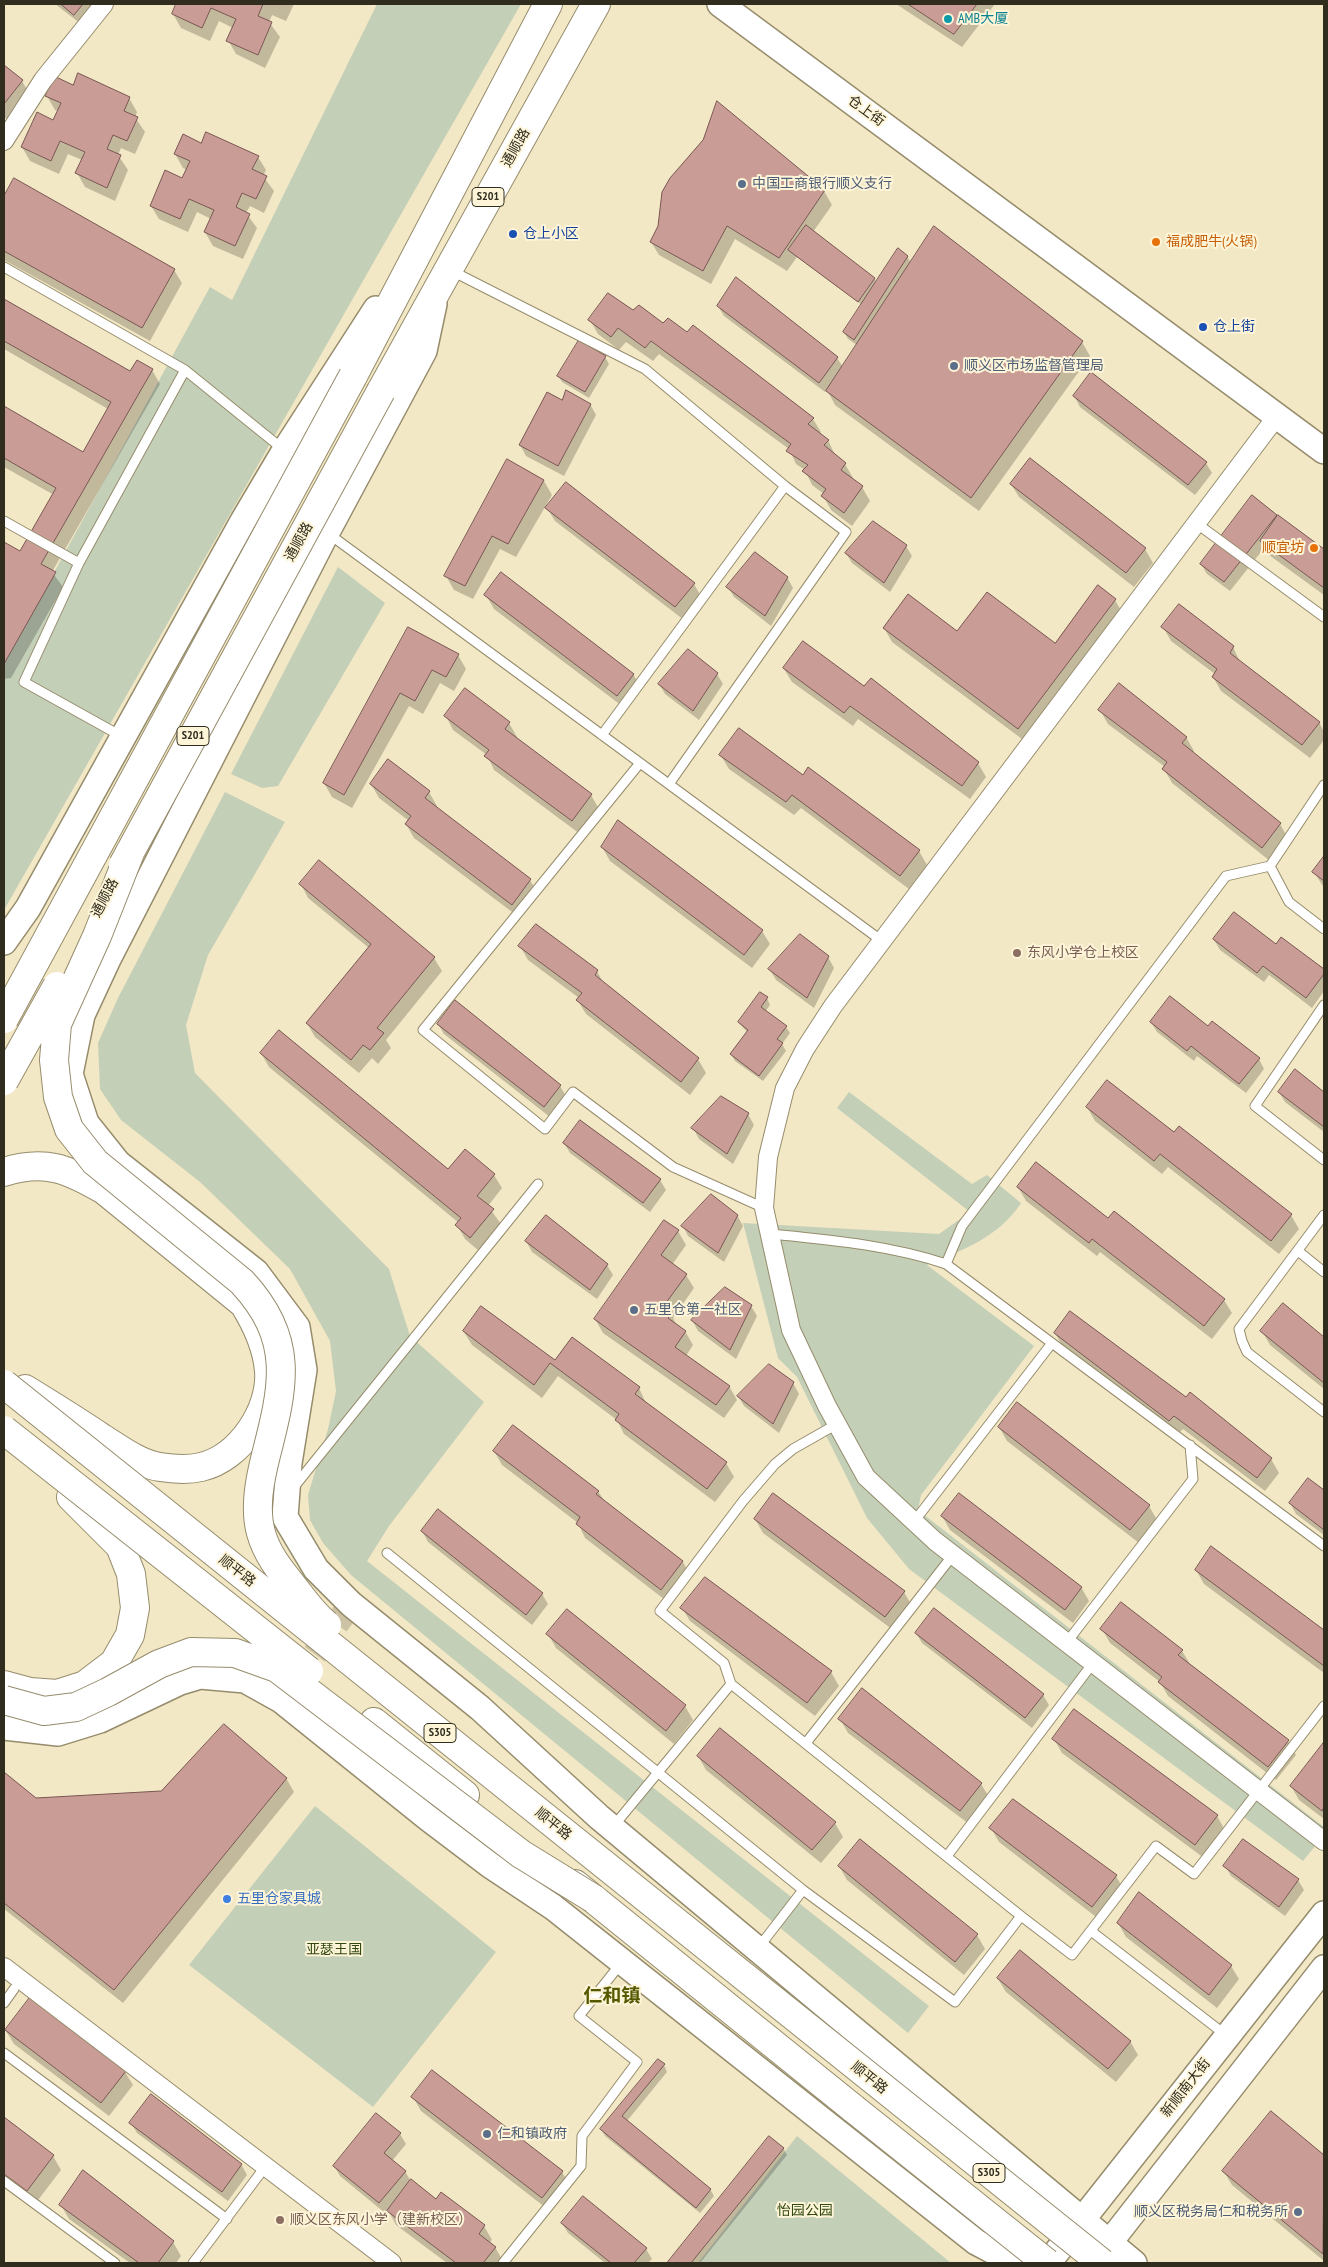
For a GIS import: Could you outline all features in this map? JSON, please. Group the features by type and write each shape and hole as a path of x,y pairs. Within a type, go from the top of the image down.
{"main road":[{"name":"S201","path":"4,1019 109,829 353,376 548,4"},
{"name":"通顺路","path":"4,1081 381,390 596,4"},
{"path":"4,980 35,945 109,829"},
{"path":"131,850 97,936 57,1024 54,1060 58,1097 69,1129 94,1162 242,1282 260,1302 272,1322 279,1348 280,1401 261,1475 258,1506 261,1532 271,1558 307,1605 324,1622 537,1790 619,1877"},
{"path":"4,1172 25,1165 60,1168 104,1190 244,1304 258,1328 269,1373 262,1412 238,1446 220,1459 202,1467 185,1469 158,1467 135,1458 4,1375"},
{"name":"顺平路","path":"4,1384 619,1877 1106,2253"},
{"name":"S305","path":"4,1430 374,1722 1047,2263"},
{"path":"4,1435 97,1521 120,1546 131,1574 135,1608 130,1635 114,1663 85,1686 56,1694 30,1692 4,1685"},
{"path":"4,1700 44,1711 76,1707 108,1692 158,1664 191,1652 234,1653 277,1668 521,1854 594,1899"}],"street":[{"path":"4,142 42,80 104,4"},
{"name":"仓上街","path":"720,4 1324,451"},
{"path":"4,942 28,908 284,450 380,303 408,271"},
{"path":"443,278 424,351 327,532 108,959 82,1015 70,1074 86,1122 118,1163 256,1272 297,1327 304,1370 289,1463 285,1517 322,1574 352,1604 480,1708 612,1828 1083,2220 1106,2253 1134,2263"},
{"path":"1277,416 882,941 814,1035 785,1088 768,1157 764,1208 791,1330 837,1424 866,1477 913,1523 953,1555 1324,1841"},
{"path":"4,1727 58,1733 100,1720 180,1682 200,1676 245,1680 281,1700 435,1824 490,1865 553,1907 976,2242 1016,2263"},
{"name":"新顺南大街","path":"1047,2263 1324,1914"},
{"path":"4,1967 392,2263"},
{"path":"1093,2263 1106,2253 1324,1968"}],"lane":[{"path":"4,268 185,370 284,450"},
{"path":"443,278 645,370 786,486 846,532 669,784"},
{"path":"123,738 24,682 80,563 185,370"},
{"path":"602,735 786,486"},
{"path":"4,521 80,563"},
{"path":"1196,523 1324,617"},
{"path":"327,532 882,941"},
{"path":"640,763 423,1030 545,1130 573,1092 673,1167 764,1208"},
{"path":"946,1264 962,1226 1226,876 1270,866 1324,785"},
{"path":"1270,866 1289,902 1324,929"},
{"path":"1324,1005 1255,1106 1324,1160"},
{"path":"286,1497 538,1184"},
{"path":"1324,1215 1239,1329 1247,1352 1324,1412"},
{"path":"770,1234 838,1241 912,1253 946,1264 1324,1546"},
{"path":"1298,1251 1324,1272"},
{"path":"913,1523 1052,1343"},
{"path":"837,1424 793,1449 775,1464 743,1501 660,1611 724,1663 731,1684 1072,1955 1156,1846 1194,1874 1324,1706"},
{"path":"1067,1642 1193,1479 1190,1445"},
{"path":"387,1553 803,1890 955,2002 1022,1916"},
{"path":"806,1743 953,1555"},
{"path":"947,1856 1093,1663"},
{"path":"612,1828 731,1684"},
{"path":"757,1949 803,1890"},
{"path":"1091,1930 1227,2036"},
{"path":"503,2263 581,2166 582,2136 637,2062 579,2016 622,1962"},
{"path":"4,2003 14,1989"},
{"path":"4,2053 227,2218"},
{"path":"193,2263 265,2167"},
{"path":"4,2182 115,2263"}],"green space":[{"path":"377,4 521,4 4,910 4,664 210,287 232,300"},
{"path":"338,567 385,603 278,786 262,788 231,774"},
{"path":"225,792 285,822 208,955 186,1025 195,1073 389,1269 410,1336 484,1402 389,1526 367,1561 929,2006 908,2033 351,1575 323,1543 310,1520 308,1495 328,1429 336,1391 330,1341 290,1269 200,1182 121,1120 100,1089 98,1043 118,998"},
{"path":"849,1092 972,1184 987,1175 1021,1203 1012,1215 991,1234 967,1248 927,1265 1034,1346 921,1495 918,1510 1324,1827 1324,1835 1303,1861 909,1569 867,1518 797,1377 778,1358 743,1223 939,1234 970,1212 837,1108"},
{"name":"亚瑟王国","path":"315,1806 496,1952 373,2107 189,1965"},
{"name":"怡园公园","path":"797,2136 951,2263 698,2263"}],"building":[{"path":"61,4 83,4 74,15"},
{"path":"176,4 263,4 258,16 272,22 258,55 226,41 236,19 211,8 202,28 172,14"},
{"name":"AMB大厦","path":"908,4 977,4 954,34"},
{"path":"4,65 23,80 4,104"},
{"path":"78,73 130,97 124,111 138,117 127,141 113,135 107,149 121,155 107,188 75,173 85,152 60,141 51,161 21,147 37,112 53,120 61,103 45,96 54,76 73,85"},
{"name":"中国工商银行顺义支行","path":"717,101 825,190 779,258 727,226 703,271 650,242 658,226 662,192 670,178 703,140"},
{"path":"206,132 259,156 252,169 267,176 256,199 242,193 236,207 250,214 235,246 204,232 214,210 189,199 180,219 150,206 165,170 182,178 190,161 174,154 183,134 201,143"},
{"path":"14,178 175,269 142,328 4,251 4,196"},
{"path":"806,225 875,278 858,302 788,250"},
{"name":"顺义区市场监督管理局","path":"934,226 1083,341 971,498 826,391"},
{"path":"898,248 908,256 854,340 843,332"},
{"path":"736,277 838,357 819,383 717,306"},
{"path":"608,293 633,310 639,305 663,323 668,318 687,332 693,325 814,418 808,424 829,440 824,445 846,463 841,470 863,486 844,513 821,496 826,489 802,471 808,465 786,451 791,444 651,341 645,348 618,328 611,337 588,320"},
{"path":"4,299 130,371 137,360 153,369 41,564 56,572 4,664 4,542 20,551 56,488 4,458 4,406 83,452 111,402 4,341"},
{"path":"579,340 606,356 585,392 557,376"},
{"path":"1091,372 1207,462 1188,485 1073,396"},
{"path":"566,390 591,404 558,466 519,445 547,392 562,400"},
{"path":"1030,458 1146,548 1126,573 1010,484"},
{"path":"507,459 544,480 508,544 492,536 465,586 444,576"},
{"path":"566,482 695,583 675,607 545,508"},
{"path":"1252,495 1277,515 1224,582 1200,564"},
{"path":"1278,515 1324,549 1324,588 1260,541"},
{"path":"873,521 907,545 884,583 845,553"},
{"path":"755,552 788,577 765,616 726,587"},
{"path":"501,572 634,674 617,696 484,595"},
{"path":"1098,585 1116,599 1018,729 883,628 908,594 957,631 987,592 1055,643"},
{"path":"1179,604 1234,646 1230,653 1320,722 1302,745 1212,677 1217,669 1161,627"},
{"path":"408,627 459,654 446,677 432,670 415,701 400,693 344,795 323,783"},
{"path":"803,641 864,686 871,678 979,762 962,786 850,706 844,713 783,668"},
{"path":"688,649 718,673 693,711 658,684"},
{"path":"1119,683 1187,737 1182,743 1281,823 1262,848 1162,769 1167,762 1098,710"},
{"path":"465,688 510,722 505,729 592,794 572,821 484,756 489,750 444,716"},
{"path":"739,728 803,775 808,767 920,850 900,876 792,795 786,802 719,755"},
{"path":"388,759 430,791 425,798 531,879 512,905 405,824 411,816 370,784"},
{"path":"618,820 763,930 744,955 601,847"},
{"path":"1324,856 1324,881 1312,872"},
{"path":"319,860 435,957 377,1028 384,1033 370,1050 363,1045 351,1060 306,1023 371,944 299,884"},
{"path":"1234,912 1276,944 1281,937 1324,969 1324,974 1306,998 1263,966 1257,973 1213,939"},
{"path":"536,924 598,970 595,975 699,1058 681,1082 576,1000 582,993 518,946"},
{"path":"800,934 829,956 807,998 768,969"},
{"path":"760,992 768,997 761,1007 787,1026 777,1039 783,1043 759,1076 730,1054 748,1030 738,1022"},
{"path":"1170,996 1208,1026 1212,1021 1260,1058 1239,1084 1191,1046 1187,1051 1150,1022"},
{"path":"455,1000 561,1085 544,1107 437,1024"},
{"path":"279,1030 448,1169 465,1149 495,1174 477,1196 494,1209 470,1238 455,1225 461,1218 260,1053"},
{"path":"1295,1069 1324,1092 1324,1127 1278,1092"},
{"path":"1107,1080 1174,1132 1179,1126 1292,1214 1271,1241 1160,1154 1154,1161 1086,1107"},
{"path":"721,1096 749,1113 727,1154 691,1128"},
{"path":"580,1120 661,1179 643,1203 563,1143"},
{"path":"1036,1162 1108,1218 1114,1211 1225,1299 1204,1326 1092,1239 1089,1243 1017,1187"},
{"path":"711,1194 738,1215 718,1253 681,1226"},
{"path":"546,1215 608,1264 590,1290 525,1241"},
{"name":"五里仓第一社区","path":"664,1220 679,1230 661,1255 687,1274 663,1307 672,1314 668,1318 686,1331 675,1347 730,1386 716,1405 594,1319"},
{"path":"725,1287 752,1305 730,1350 691,1320"},
{"path":"1283,1303 1324,1337 1324,1383 1260,1331"},
{"path":"481,1306 555,1360 572,1337 640,1387 635,1394 727,1462 707,1489 615,1420 619,1414 550,1363 534,1385 463,1331"},
{"path":"1070,1311 1186,1397 1190,1392 1272,1458 1257,1478 1174,1416 1169,1421 1054,1333"},
{"path":"769,1364 794,1382 773,1424 737,1396"},
{"path":"1017,1402 1150,1505 1130,1530 998,1427"},
{"path":"513,1425 599,1491 596,1494 683,1561 661,1590 576,1524 580,1517 493,1451"},
{"path":"1308,1478 1324,1490 1324,1530 1289,1503"},
{"path":"773,1493 905,1591 885,1617 754,1519"},
{"path":"959,1493 1082,1587 1065,1610 941,1516"},
{"path":"438,1509 543,1593 526,1615 421,1531"},
{"path":"1211,1546 1324,1630 1324,1666 1195,1570"},
{"path":"705,1577 832,1671 807,1703 680,1608"},
{"path":"1121,1602 1183,1650 1178,1655 1289,1740 1268,1767 1158,1682 1162,1677 1100,1629"},
{"path":"934,1608 1044,1694 1025,1718 915,1633"},
{"path":"567,1609 686,1705 666,1731 546,1634"},
{"path":"862,1688 982,1783 960,1811 838,1719"},
{"path":"1074,1709 1218,1815 1195,1845 1052,1739"},
{"path":"224,1724 287,1778 114,1990 4,1903 4,1772 36,1798 161,1791"},
{"path":"720,1728 836,1822 812,1850 697,1756"},
{"path":"1324,1742 1324,1807 1322,1811 1290,1786"},
{"path":"1013,1799 1117,1875 1092,1907 989,1828"},
{"path":"860,1839 978,1934 955,1962 838,1866"},
{"path":"1243,1839 1299,1879 1279,1907 1223,1866"},
{"path":"1139,1892 1232,1965 1209,1995 1117,1923"},
{"path":"1020,1950 1131,2041 1108,2069 997,1978"},
{"path":"31,1996 126,2071 101,2103 5,2030"},
{"path":"658,2059 665,2064 622,2116 711,2189 696,2208 600,2129"},
{"name":"仁和镇政府","path":"432,2070 563,2171 542,2198 411,2097"},
{"path":"151,2094 242,2164 222,2192 129,2123"},
{"name":"顺义区税务局仁和税务所","path":"1271,2111 1324,2155 1323,2254 1222,2171"},
{"path":"376,2113 401,2133 384,2153 406,2171 379,2203 333,2166"},
{"path":"4,2117 54,2155 27,2191 4,2174"},
{"path":"769,2136 784,2148 691,2263 667,2263"},
{"path":"83,2170 174,2241 158,2263 139,2263 59,2205"},
{"path":"411,2179 436,2199 441,2192 485,2225 479,2234 496,2247 483,2263 456,2263 387,2211"},
{"path":"583,2196 647,2248 634,2263 611,2263 561,2223"}],"tunnel":[{"path":"293,1684 351,1604"}],"place":[{"name":"AMB大厦","path":"948,19"},
{"name":"中国工商银行顺义支行","path":"742,184"},
{"name":"仓上小区","path":"513,234"},
{"name":"福成肥牛(火锅)","path":"1156,242"},
{"name":"仓上街","path":"1203,327"},
{"name":"顺义区市场监督管理局","path":"954,366"},
{"name":"顺宜坊","path":"1314,548"},
{"name":"东风小学仓上校区","path":"1017,953"},
{"name":"五里仓第一社区","path":"634,1310"},
{"name":"五里仓家具城","path":"227,1899"},
{"name":"仁和镇政府","path":"487,2134"},
{"name":"顺义区税务局仁和税务所","path":"1298,2212"},
{"name":"顺义区东风小学（建新校区）","path":"280,2220"}],"district":[{"name":"仁和镇","path":"612,1997"}]}
